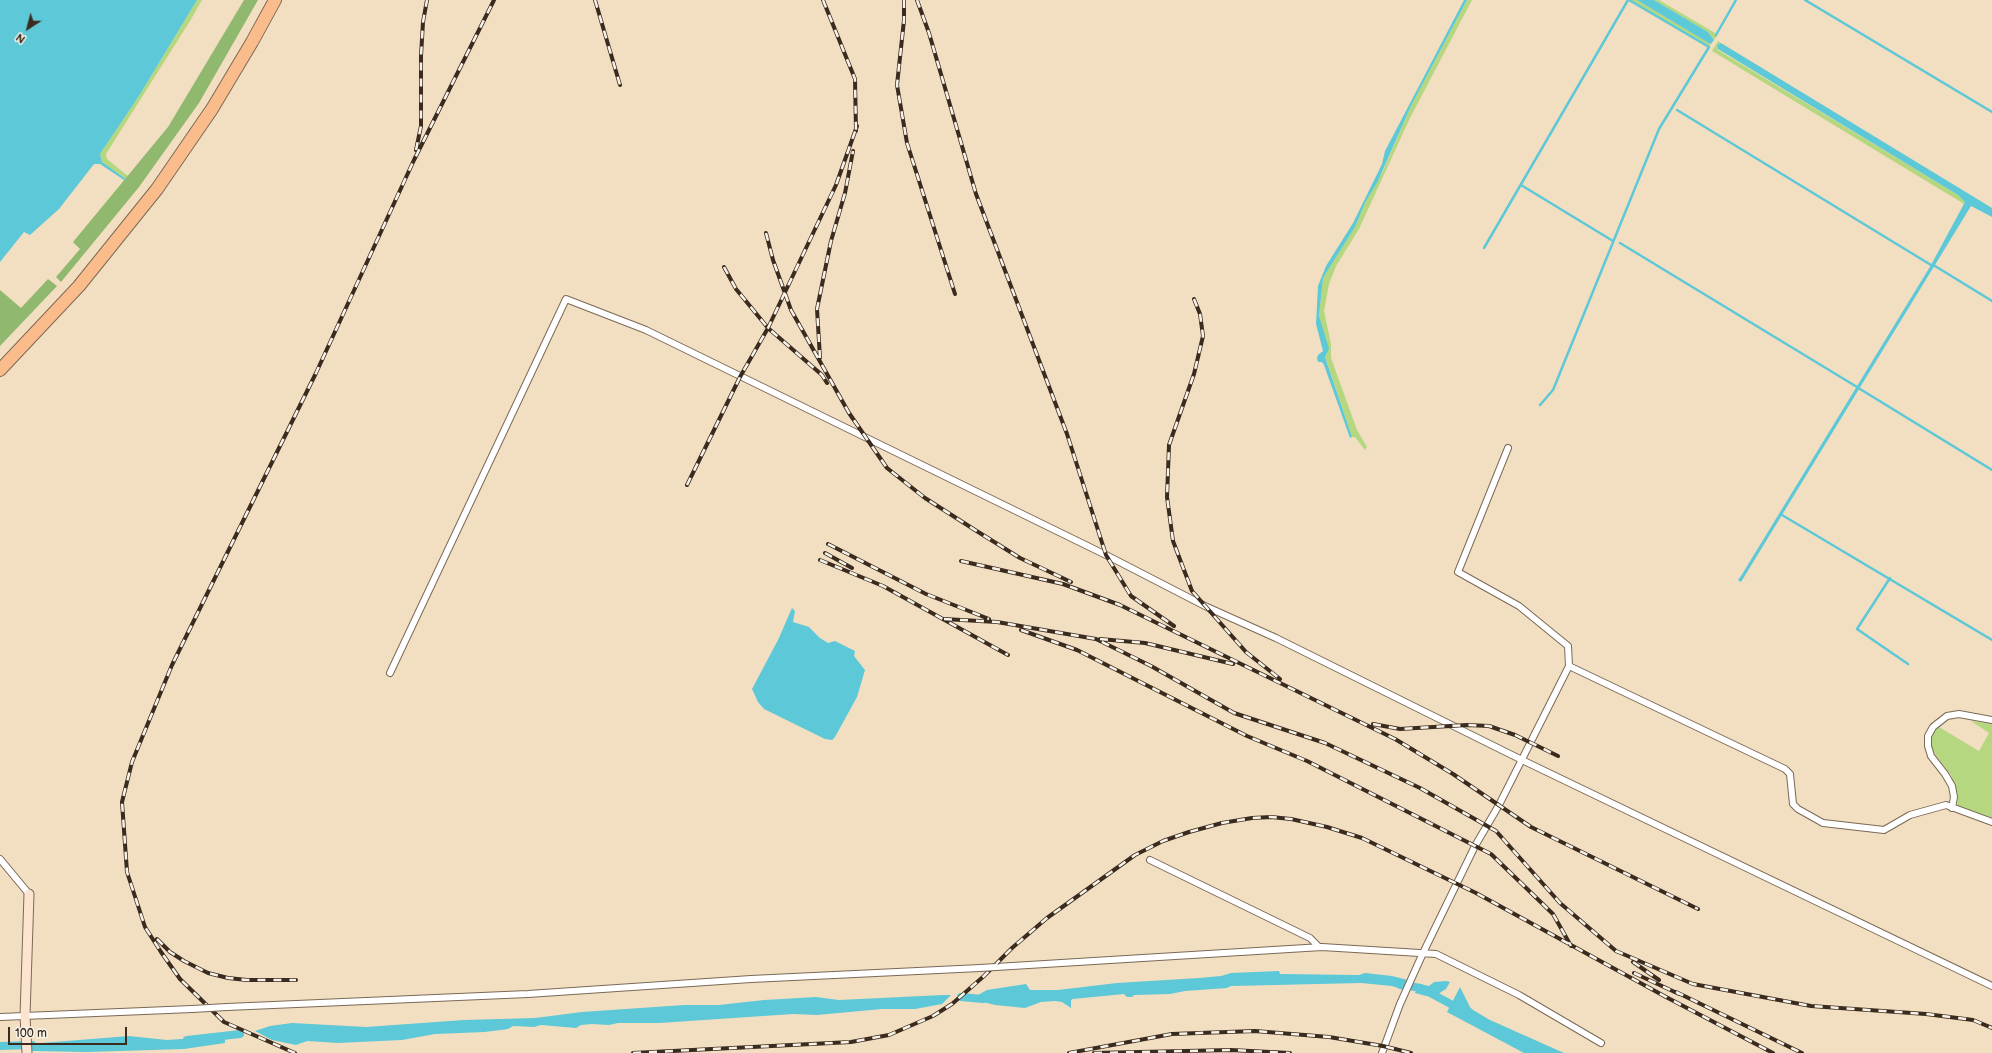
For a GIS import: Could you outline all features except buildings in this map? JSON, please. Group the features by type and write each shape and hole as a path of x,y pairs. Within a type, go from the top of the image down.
{"highway":[{"path":"0,370 79,286 157,189 212,110 275,0"}],"street":[{"path":"390,672 566,299 646,330 1106,555 1207,607 1276,638 1522,760 1992,986"},
{"path":"1382,1053 1400,1002 1423,953 1476,846 1522,760 1569,666 1568,646 1519,606 1458,572 1508,448"},
{"path":"1569,666 1785,769 1790,774 1793,804 1798,809 1823,823 1884,830 1920,811 1946,805 1992,822"},
{"path":"1952,808 1954,798 1952,786 1931,756 1928,746 1928,736 1933,727 1947,716 1959,714 1992,720"},
{"path":"0,859 29,894 25,1016 27,1053"},
{"path":"1150,860 1310,938 1319,947"},
{"path":"0,1018 528,994 751,979 980,968 1319,947 1436,954 1519,995 1601,1043"}],"green space":[{"path":"197,0 202,0 106,154 107,159 128,176 126,179 102,162 100,154 139,96"},
{"path":"244,0 258,0 199,103 139,187 61,282 56,277 80,249 73,242 168,127"},
{"path":"1467,0 1472,0 1410,118 1359,229 1336,266 1329,284 1324,311 1331,344 1331,358 1357,430 1367,447 1365,450 1355,437 1352,437 1325,356 1327,355 1319,316 1323,278 1355,227 1365,203 1383,171 1411,106"},
{"path":"1631,0 1637,0 1711,44 1709,46"},
{"path":"1654,0 1659,0 1715,33 1717,36 1714,40 1708,32"},
{"path":"1718,41 1721,43 1717,45 1718,50 1958,195 1966,202 1964,204 1712,51"},
{"path":"48,279 57,286 0,346 0,290 21,308"},
{"path":"1971,721 1992,724 1992,820 1957,808 1958,795 1951,775 1932,750 1931,735 1934,729 1939,727 1979,751 1989,733"}],"water":[{"path":"0,0 197,0 139,96 100,154 102,162 126,179 124,180 100,164 94,164 59,209 30,235 24,232 0,262"},
{"path":"1464,0 1467,0 1411,106 1378,181 1365,203 1355,227 1323,278 1319,316 1329,349 1325,357 1352,437 1350,438 1324,365 1322,362 1318,362 1317,358 1323,351 1316,324 1318,286 1326,266 1353,223 1382,164 1385,151"},
{"path":"1637,0 1654,0 1708,32 1714,40 1711,44 1707,42"},
{"path":"1721,43 1992,208 1992,217 1971,206 1741,582 1738,580 1931,265 1965,202 1958,195 1718,49 1717,45"},
{"path":"792,608 795,611 793,622 809,627 820,638 828,643 835,641 855,651 854,656 865,670 857,697 832,740 825,739 764,709 758,702 752,689 778,640"},
{"path":"1279,971 1280,974 1359,975 1365,973 1392,976 1412,981 1407,991 1392,986 1361,983 1231,986 1227,988 1185,991 1170,994 1134,995 1132,997 1127,997 1124,994 1073,999 1071,1000 1071,1008 1062,1002 1055,1001 1041,1002 1025,1008 995,1005 971,999 987,990 1026,984 1030,990 1058,990 1117,983 1221,976 1231,973"},
{"path":"1434,982 1450,982 1446,989 1438,994 1426,996 1415,993 1419,984 1429,986"},
{"path":"1460,987 1473,1010 1490,1020 1564,1053 1524,1053 1447,1012"},
{"path":"951,995 942,1004 915,1009 882,1009 817,1015 793,1014 659,1023 618,1023 609,1025 592,1024 581,1025 576,1028 541,1025 534,1027 513,1026 508,1029 485,1032 435,1034 402,1040 338,1043 307,1041 296,1045 272,1040 255,1031 270,1026 292,1023 366,1027 464,1020 535,1018 582,1012 684,1005 719,1005 764,1000 816,997 839,1000"},
{"path":"129,1036 167,1040 225,1036 225,1043 184,1049 87,1052 32,1051 32,1044"}],"waterway":[{"path":"1484,248 1628,0"},
{"path":"1540,405 1553,390 1659,129 1709,47 1629,0"},
{"path":"1716,35 1736,0"},
{"path":"1805,0 1992,112"},
{"path":"1677,110 1931,265"},
{"path":"1521,185 1613,241"},
{"path":"1620,243 1857,387"},
{"path":"1935,266 1992,301"},
{"path":"1860,389 1992,470"},
{"path":"1782,515 1992,640"},
{"path":"1890,578 1857,629 1908,664"},
{"path":"1401,985 1421,988 1460,1009"},
{"path":"961,997 983,999"},
{"path":"187,1040 240,1034"},
{"path":"0,1046 32,1045"}],"railway":[{"path":"416,150 421,126 421,56 423,22 427,0"},
{"path":"295,1053 224,1022 180,979 161,952 145,927 127,872 122,802 132,762 172,665 316,373 414,160 494,0"},
{"path":"595,0 620,85"},
{"path":"823,0 855,79 856,131"},
{"path":"904,0 904,20 897,85 907,143 955,294"},
{"path":"917,0 929,33 976,194 1067,434 1106,555 1131,596 1174,626"},
{"path":"687,485 740,377 768,328 836,185 857,126"},
{"path":"820,358 817,309 831,241 845,193 853,151"},
{"path":"766,233 773,260 791,310 849,413 887,468 925,498 1020,558 1071,582"},
{"path":"724,267 736,289 768,328 822,375 827,383"},
{"path":"1194,299 1200,314 1203,336 1194,374 1169,445 1167,497 1173,541 1192,591 1246,652 1280,679"},
{"path":"828,544 926,594 989,619"},
{"path":"825,553 852,568"},
{"path":"820,560 883,586 1008,655"},
{"path":"961,561 1063,584 1120,605 1395,739 1453,774 1531,827 1698,909"},
{"path":"944,619 997,622 1096,639 1151,666 1234,713 1325,743 1420,788 1496,831 1560,903 1616,951 1693,984 1811,1006 1926,1014 1973,1020 1992,1028"},
{"path":"1021,630 1077,650 1247,736 1307,761 1491,854 1553,914 1571,946"},
{"path":"1100,639 1145,643 1233,664"},
{"path":"1373,724 1400,729 1467,725 1489,726 1515,735 1558,756"},
{"path":"633,1053 851,1042 889,1035 933,1016 952,1004 984,976 1012,948 1047,918 1135,855 1163,841 1189,832 1222,823 1252,818 1271,817 1291,819 1327,827 1362,838 1476,893 1666,997 1773,1053"},
{"path":"157,939 170,952 208,973 228,978 247,980 296,980"},
{"path":"1633,962 1659,980"},
{"path":"1634,973 1679,994"},
{"path":"1676,992 1802,1053"},
{"path":"1069,1053 1172,1034 1255,1031 1329,1037 1383,1046 1411,1053"},
{"path":"1094,1053 1231,1050 1290,1053"}]}
